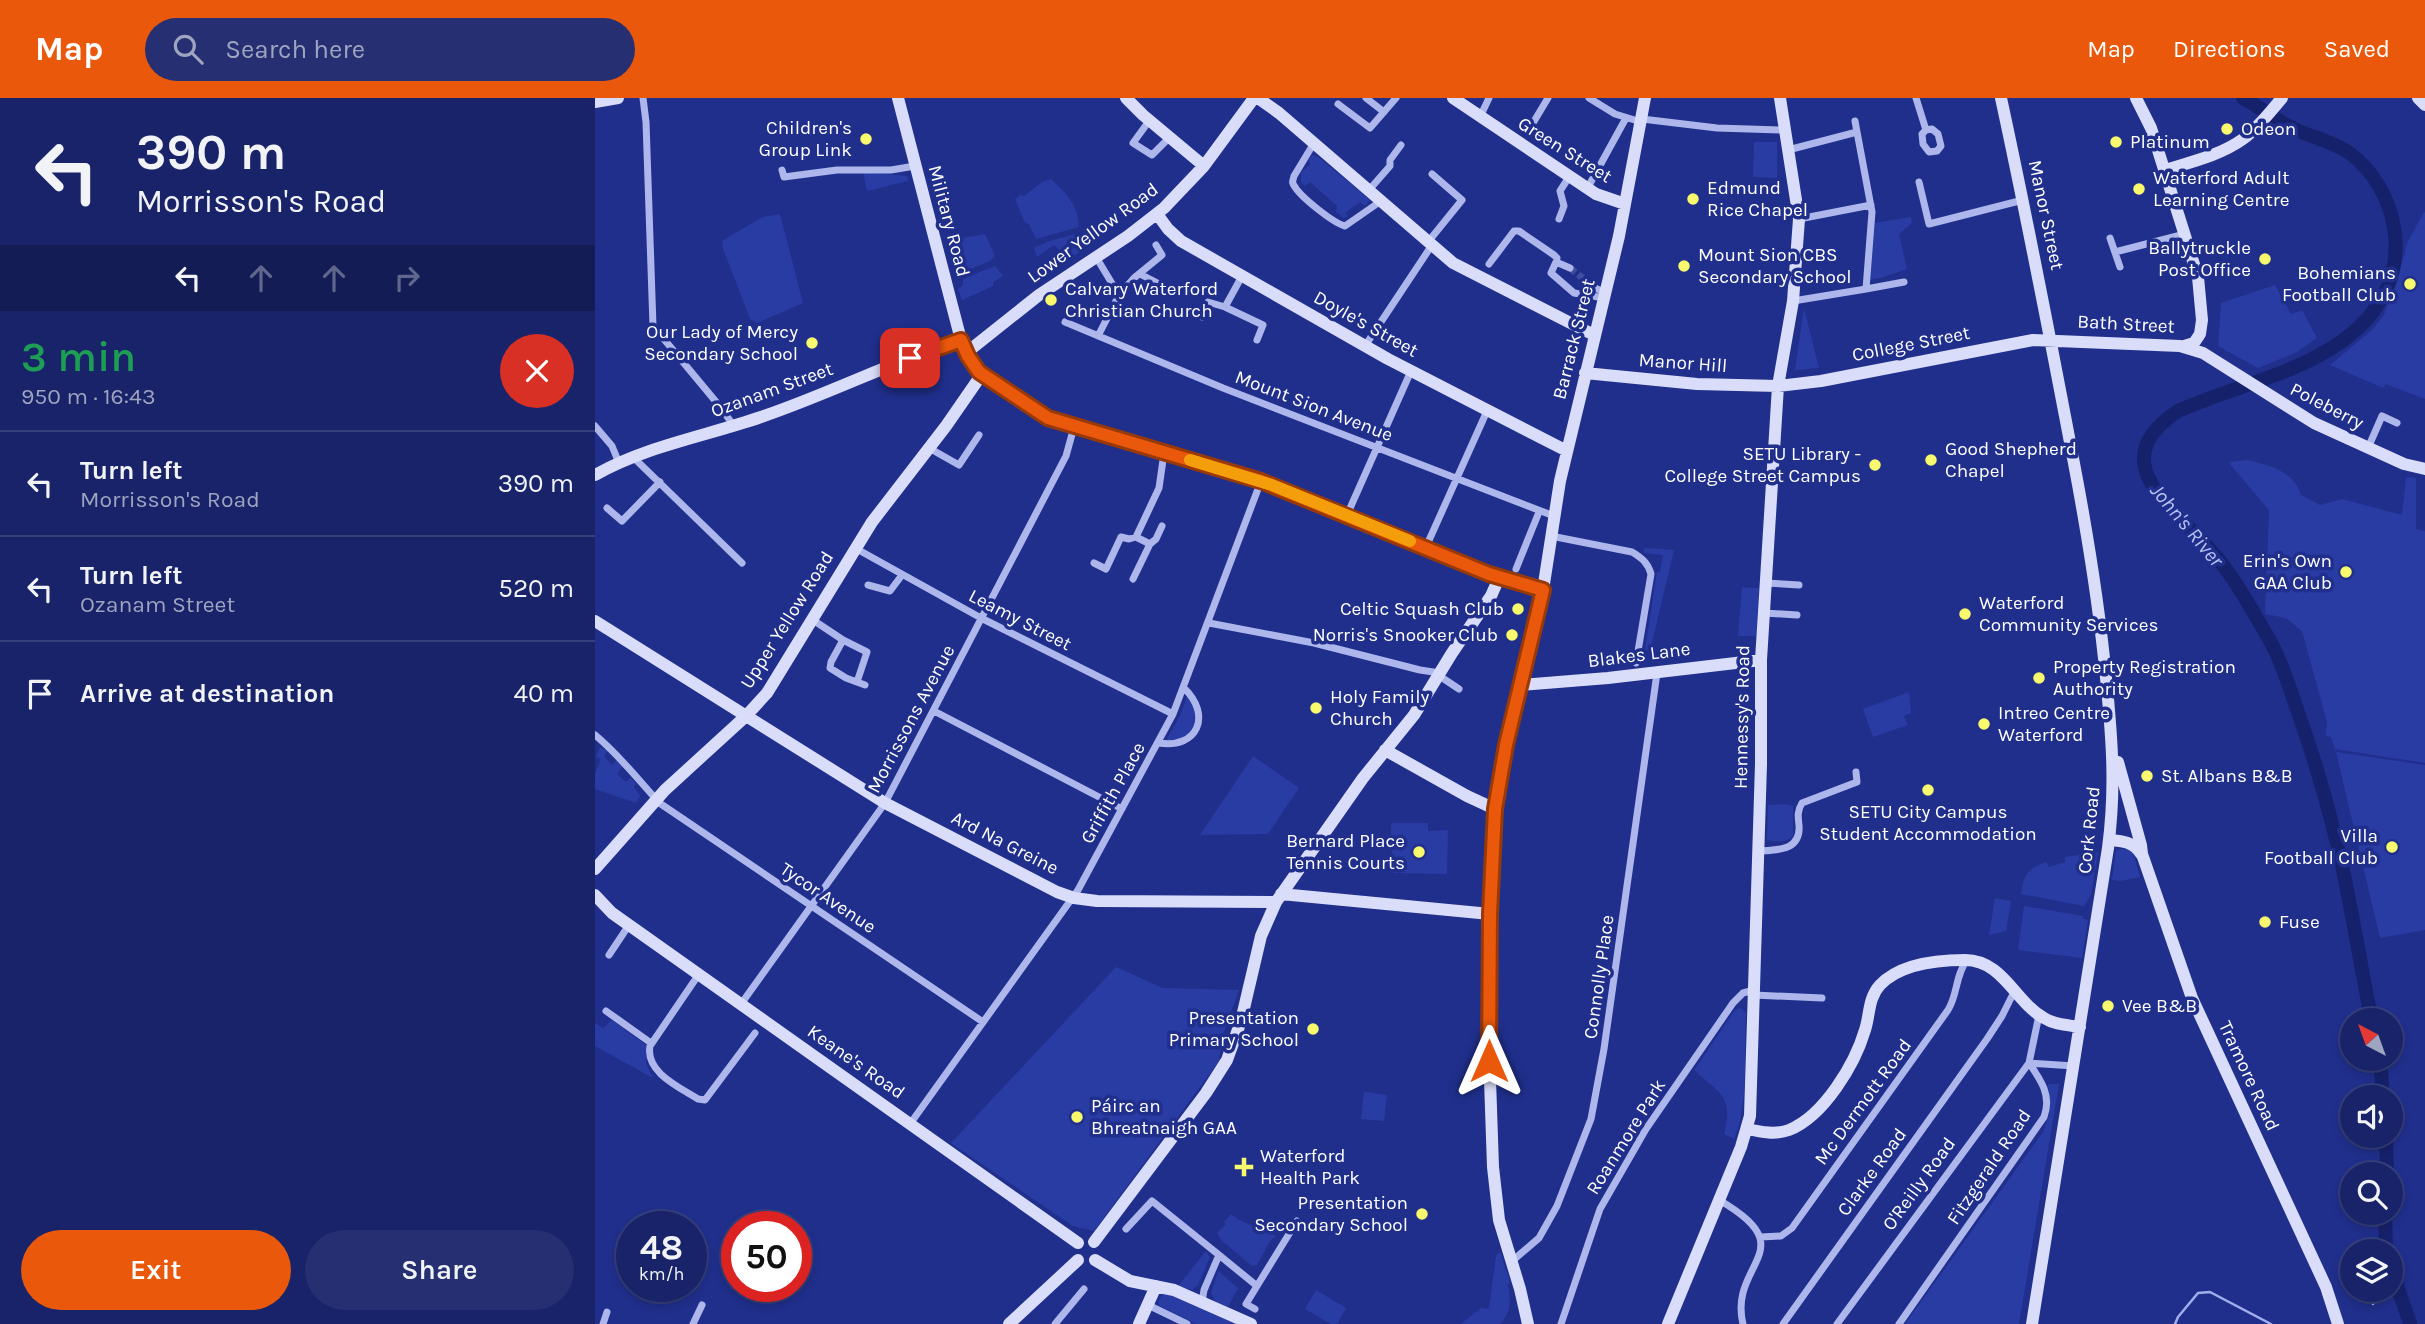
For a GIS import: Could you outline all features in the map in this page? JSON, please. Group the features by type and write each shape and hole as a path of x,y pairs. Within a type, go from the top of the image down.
{"street":[{"path":"595,102 618,98"},
{"path":"643,98 654,328 733,425"},
{"name":"Military Road","path":"898,98 964,347"},
{"path":"1126,98 1203,166"},
{"path":"1256,98 1314,143 1459,266 1594,335"},
{"name":"Lower Yellow Road","path":"964,347 1157,214 1203,166 1256,98"},
{"path":"1366,98 1384,112"},
{"path":"1338,104 1370,128 1396,98"},
{"name":"Green Street","path":"1453,98 1587,189 1603,198 1625,204"},
{"path":"1479,118 1489,98"},
{"path":"1533,123 1548,98"},
{"path":"1589,98 1626,118 1784,130"},
{"name":"Barrack Street","path":"1528,1324 1498,1213 1493,1167 1489,1042 1490,914 1495,809 1503,758 1543,590 1567,451 1605,295 1645,98"},
{"name":"Hennessy's Road","path":"1668,1324 1747,1129 1750,1109 1761,660 1778,386 1793,301 1799,219 1780,98"},
{"path":"1916,98 1926,130"},
{"name":"Manor Street","path":"2001,98 2052,339"},
{"path":"2136,98 2146,114 2165,170 2186,234 2200,290 2201,329 2196,341 2183,346"},
{"path":"2418,98 2425,105"},
{"path":"2165,170 2231,146 2246,137 2278,102"},
{"path":"1587,189 1626,118"},
{"path":"1149,121 1133,143 1152,155 1170,138"},
{"path":"1855,121 1871,205 1866,289"},
{"path":"1788,150 1857,132"},
{"path":"1314,143 1292,182 1295,188 1337,224 1345,226 1381,201"},
{"path":"1369,191 1390,166 1390,160 1401,145"},
{"path":"782,170 784,177 837,170 891,170 915,166"},
{"path":"1365,346 1430,244 1462,200 1432,174"},
{"path":"1559,219 1564,206 1560,191 1569,177"},
{"path":"1919,182 1929,224 2023,200"},
{"path":"1799,219 1871,205"},
{"name":"Doyle's Street","path":"1157,214 1181,241 1241,276 1411,371 1567,451"},
{"path":"1489,264 1514,231 1519,231 1557,258 1551,273 1574,293 1605,295"},
{"path":"2115,251 2186,234"},
{"path":"2111,238 2120,267"},
{"path":"1098,336 1119,295 1162,255 1156,245"},
{"path":"1096,257 1119,295"},
{"path":"1556,262 1570,268"},
{"path":"1140,274 1168,289"},
{"path":"1225,307 1241,276"},
{"path":"1585,280 1605,295"},
{"path":"1793,301 1904,282"},
{"path":"1202,317 1208,302 1225,307 1263,325 1257,340"},
{"name":"Mount Sion Avenue","path":"1065,322 1240,395 1554,516"},
{"name":"Poleberry","path":"2201,329 2208,350 2219,363"},
{"name":"Bath Street","path":"2052,339 2183,346 2198,351"},
{"name":"College Street","path":"1778,386 1821,381 2026,341 2052,339"},
{"name":"Cork Road","path":"2032,1324 2109,839 2113,745 2097,599 2052,339"},
{"path":"964,347 982,374 1048,418 1261,481 1499,578 1543,590"},
{"name":"Ozanam Street","path":"595,475 619,463 777,412 897,363 964,347"},
{"name":"Poleberry","path":"2198,351 2308,420 2404,464 2425,469"},
{"path":"1347,515 1411,371"},
{"name":"Manor Hill","path":"1585,373 1685,383 1778,386"},
{"name":"Upper Yellow Road","path":"596,868 655,799 746,716 773,685 855,548 982,374"},
{"path":"1426,547 1487,411"},
{"path":"2368,448 2382,416 2396,423"},
{"path":"595,426 612,446 619,463"},
{"name":"Morrissons Avenue","path":"740,1004 885,803 1066,456 1075,427"},
{"path":"929,448 959,465 979,435"},
{"path":"1136,537 1160,488 1164,453"},
{"path":"634,458 742,562"},
{"name":"Griffith Place","path":"910,1124 1074,898 1159,743 1184,688 1261,481"},
{"path":"607,509 622,521 660,482"},
{"path":"1517,569 1539,512"},
{"path":"1133,579 1162,526"},
{"path":"1551,536 1632,552 1649,566 1651,574 1636,663"},
{"path":"1094,563 1105,569 1121,537 1136,537 1150,544"},
{"name":"Leamy Street","path":"855,548 981,618 1173,714"},
{"path":"868,585 890,591 902,575"},
{"path":"1094,1242 1206,1093 1227,1060 1241,1021 1261,936 1279,898 1385,750 1414,715 1491,596 1499,578"},
{"path":"1766,583 1799,585"},
{"path":"1764,613 1797,615"},
{"path":"813,620 843,640 866,651 861,684 844,677 829,665 843,640"},
{"name":"Ard Na Greine","path":"595,621 885,803 1074,898 1110,901 1279,898 1490,914"},
{"path":"1209,622 1295,639 1439,674 1459,690"},
{"name":"Blakes Lane","path":"1521,685 1657,673 1761,660"},
{"name":"Connolly Place","path":"1511,1262 1535,1243 1548,1223 1594,1109 1657,673"},
{"path":"1159,743 1184,741 1197,727 1200,715 1198,707 1184,688"},
{"path":"934,711 1122,808"},
{"path":"595,748 597,736"},
{"name":"Tycor Avenue","path":"597,736 655,799 983,1022"},
{"name":"Tramore Road","path":"2113,745 2135,822 2141,855 2189,991 2326,1287 2338,1324"},
{"path":"1385,750 1495,809"},
{"path":"1758,851 1784,848 1797,842 1799,808 1806,800 1857,782 1856,772"},
{"path":"2111,822 2122,819 2135,822"},
{"path":"2109,839 2132,844 2141,855"},
{"name":"Keane's Road","path":"595,895 612,913 1078,1243"},
{"name":"Keane's Road","path":"595,908 612,913"},
{"path":"609,955 629,925"},
{"path":"1747,1129 1773,1133 1789,1130 1824,1102 1854,1059 1874,994 1884,982 1920,965 1967,960 1989,966 2039,1015 2054,1023 2080,1027"},
{"name":"Mc Dermott Road","path":"1761,1237 1781,1236 1792,1228 1948,1010 1953,1000 1957,976 1967,960"},
{"path":"699,974 651,1043 649,1056 655,1069 695,1098 704,1101 755,1033"},
{"name":"Clarke Road","path":"1783,1324 2002,1016 2015,990"},
{"name":"Roanmore Park","path":"1561,1324 1600,1209 1646,1129 1733,1003 1743,993 1754,993"},
{"path":"1754,993 1822,998"},
{"path":"606,1011 651,1043"},
{"path":"2039,1015 2029,1063 2074,1066"},
{"name":"O'Reilly Road","path":"1837,1324 2029,1063"},
{"name":"Fitzgerald Road","path":"1899,1324 2044,1117 2047,1106 2046,1092 2029,1063"},
{"path":"1126,1229 1152,1200 1257,1286"},
{"path":"1719,1200 1747,1218 1761,1237 1760,1251 1743,1299 1744,1324"},
{"path":"1255,1309 1243,1302 1257,1286 1297,1221"},
{"path":"1095,1260 1098,1249 1094,1242 1087,1240 1078,1243 1075,1253 1078,1260 1085,1263 1095,1260 1130,1281 1200,1297 1251,1324"},
{"path":"1200,1297 1219,1255"},
{"path":"1012,1323 1078,1260"},
{"path":"1139,1324 1156,1286"},
{"path":"1055,1324 1084,1289"},
{"path":"1515,1324 1523,1301"},
{"path":"693,1324 702,1305"},
{"path":"1148,1305 1187,1324"},
{"name":"Tramore Road","path":"2334,1309 2344,1324"},
{"path":"603,1324 607,1312"}],"shaded area":[{"path":"1754,142 1777,142 1777,178 1753,177"},
{"path":"1313,155 1370,200 1365,206 1360,202 1345,213 1348,216 1344,218 1336,212 1337,206 1310,182 1305,186 1301,182 1301,172 1310,165 1309,159"},
{"path":"863,172 907,176 908,181 867,191"},
{"path":"1051,179 1074,206 1079,227 1036,239 1029,224 1025,223 1015,199"},
{"name":"Bohemians Football Club","path":"2424,212 2425,399 2386,384 2383,388 2330,365 2372,330 2384,315 2406,245"},
{"path":"780,214 803,303 757,323 750,319 722,246 723,240 763,217"},
{"path":"1911,217 1912,223 1899,234 1907,269 1870,280 1875,223"},
{"path":"1080,233 1091,245 1069,259 1054,245 1037,257 1034,248"},
{"path":"985,234 995,256 990,261 964,272 953,264 947,241"},
{"path":"995,266 1003,276 993,282 993,286 962,300 958,289 963,285 963,279"},
{"path":"2275,285 2291,314 2302,310 2317,338 2297,352 2258,368 2218,346 2221,303"},
{"path":"1804,308 1819,368 1795,370"},
{"name":"Erin's Own GAA Club","path":"2247,460 2280,470 2293,480 2301,495 2320,505 2342,499 2402,515 2406,477 2416,478 2416,529 2425,531 2425,763 2335,749 2331,737 2326,736 2327,722 2302,631 2286,618 2265,614 2269,510 2228,462"},
{"path":"1644,548 1674,550 1650,651 1645,650 1657,572 1660,572 1663,555 1644,553"},
{"path":"1742,587 1759,588 1756,636 1738,636"},
{"path":"1909,692 1911,713 1904,716 1908,725 1873,737 1863,709"},
{"path":"1188,694 1194,711 1193,726 1184,737 1166,740 1179,718"},
{"path":"600,747 608,751 604,756 612,765 617,760 622,767 617,774 626,782 631,778 636,783 634,787 640,796 636,803 595,789 595,773 601,759 596,756"},
{"name":"Villa Football Club","path":"2336,752 2425,765 2425,930 2380,938"},
{"path":"1253,756 1299,788 1268,834 1200,835"},
{"path":"1768,805 1793,806 1793,836 1784,841 1767,840"},
{"name":"Bernard Place Tennis Courts","path":"1391,823 1428,823 1428,831 1448,830 1447,874 1392,873"},
{"path":"2121,849 2133,852 2140,877 2112,880 2116,851"},
{"path":"2098,852 2091,895 2084,906 2021,894 2027,873 2035,867 2046,862 2049,867 2065,862 2065,857"},
{"path":"1995,898 2011,901 2006,931 1989,935"},
{"path":"2024,906 2083,916 2083,919 2088,920 2082,958 2018,950"},
{"name":"Páirc an Bhreatnaigh GAA","path":"1116,967 1163,988 1239,990 1223,1035 1219,1061 1094,1231 1073,1226 951,1143"},
{"path":"1741,1008 1746,1013 1745,1078 1742,1110 1734,1139 1724,1134 1727,1111 1723,1097 1694,1070 1736,1009"},
{"path":"612,1020 646,1045 646,1064 653,1078 595,1046 595,1023 603,1028"},
{"path":"2048,1084 2059,1084 2019,1324 1905,1324 2043,1132 2050,1112"},
{"path":"1364,1092 1387,1095 1384,1121 1361,1119"},
{"path":"1231,1214 1276,1236 1270,1241 1257,1265 1252,1266 1222,1241 1217,1233"},
{"path":"1206,1251 1210,1257 1198,1285 1192,1290 1178,1286"},
{"path":"1500,1252 1510,1282 1506,1315 1500,1324 1461,1324 1481,1308 1489,1309 1496,1256"},
{"path":"1218,1271 1238,1288 1228,1307 1216,1302 1211,1293"},
{"path":"1316,1290 1346,1308 1337,1324 1331,1324 1305,1309"},
{"path":"1163,1292 1244,1324 1196,1324 1160,1306 1158,1303"}],"waterway":[{"name":"John's River","path":"2243,98 2286,125 2351,154 2366,169 2379,186 2394,225 2394,267 2377,306 2350,335 2294,368 2178,411 2156,430 2145,448 2145,466 2151,484 2164,501 2220,561 2234,580 2280,662 2330,814 2369,1008"},
{"name":"John's River","path":"2381,1071 2382,1085"},
{"name":"John's River","path":"2386,1148 2387,1162"},
{"name":"John's River","path":"2385,1225 2386,1239"},
{"path":"2175,1324 2198,1293 2210,1292 2271,1324"},
{"name":"John's River","path":"2403,1302 2410,1323"}],"tunnel":[{"path":"1570,268 1585,280"}],"slow traffic":[{"path":"1190,460 1272,485 1410,541"}],"place":[{"name":"Odeon","path":"2227,129"},
{"name":"Children's Group Link","path":"866,139"},
{"name":"Platinum","path":"2116,142"},
{"name":"Waterford Adult Learning Centre","path":"2139,189"},
{"name":"Edmund Rice Chapel","path":"1693,199"},
{"name":"Ballytruckle Post Office","path":"2265,259"},
{"name":"Mount Sion CBS Secondary School","path":"1684,266"},
{"name":"Bohemians Football Club","path":"2410,284"},
{"name":"Calvary Waterford Christian Church","path":"1051,300"},
{"name":"Our Lady of Mercy Secondary School","path":"812,343"},
{"name":"Good Shepherd Chapel","path":"1931,460"},
{"name":"SETU Library - College Street Campus","path":"1875,465"},
{"name":"Erin's Own GAA Club","path":"2346,572"},
{"name":"Celtic Squash Club","path":"1518,609"},
{"name":"Waterford Community Services","path":"1965,614"},
{"name":"Norris's Snooker Club","path":"1512,635"},
{"name":"Property Registration Authority","path":"2039,678"},
{"name":"Holy Family Church","path":"1316,708"},
{"name":"Intreo Centre Waterford","path":"1984,724"},
{"name":"St. Albans B&B","path":"2147,776"},
{"name":"SETU City Campus Student Accommodation","path":"1928,790"},
{"name":"Villa Football Club","path":"2392,847"},
{"name":"Bernard Place Tennis Courts","path":"1419,852"},
{"name":"Fuse","path":"2265,922"},
{"name":"Vee B&B","path":"2108,1006"},
{"name":"Presentation Primary School","path":"1313,1029"},
{"name":"Páirc an Bhreatnaigh GAA","path":"1077,1117"},
{"name":"Waterford Health Park","path":"1244,1167"},
{"name":"Presentation Secondary School","path":"1422,1214"}],"route":[{"path":"910,358 961,340 979,372 1061,424 1261,481 1489,574 1543,590 1506,745 1495,809 1490,914 1489,1061"}]}
